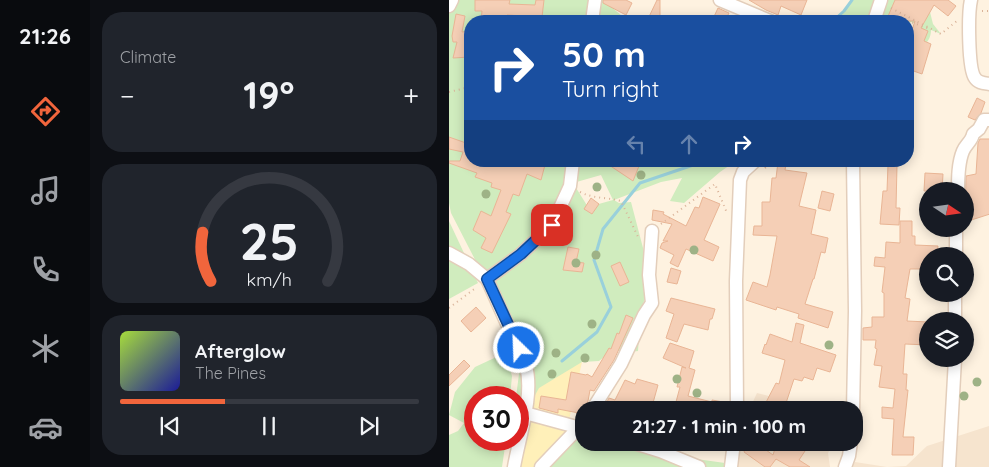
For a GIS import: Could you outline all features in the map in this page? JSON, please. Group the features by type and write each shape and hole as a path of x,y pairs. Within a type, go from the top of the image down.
{"street":[{"path":"449,6 452,0"},
{"path":"593,15 595,0"},
{"path":"720,0 756,15"},
{"path":"970,6 970,63 972,73 978,81 989,84"},
{"path":"958,182 963,150 984,120 989,120"},
{"path":"487,279 521,254 552,225 570,186 572,167"},
{"path":"737,401 736,281 740,180 743,172 754,167"},
{"path":"852,167 855,311 853,401"},
{"path":"598,401 621,364 644,314 652,303 649,276 652,231"},
{"path":"449,253 469,264 487,279 526,366 529,378 528,386"},
{"path":"949,467 955,367"},
{"path":"529,414 575,424"},
{"path":"541,467 575,434"},
{"path":"514,467 517,451"},
{"path":"660,451 699,467"},
{"path":"731,467 733,451"},
{"path":"845,467 850,451"}],"path":[{"path":"880,4 904,15"},
{"path":"941,34 970,6 989,11"},
{"path":"914,20 941,34"},
{"path":"914,23 941,34"},
{"path":"449,92 464,88"},
{"path":"652,231 715,184 731,224 738,219"},
{"path":"570,186 590,197 602,199 607,197 621,201 637,234 639,243"},
{"path":"449,308 487,279"}],"shaded area":[{"path":"757,393 789,401 753,401"},
{"path":"989,426 989,467 887,467 906,466 927,446"},
{"path":"730,451 829,451 830,467 736,467 725,463"},
{"path":"855,462 887,467 851,467"}],"green space":[{"path":"449,0 603,0 621,15 464,15 464,167 727,167 684,203 670,201 682,178 661,182 614,200 619,203 631,202 648,267 648,289 641,310 638,351 622,353 615,348 599,361 582,362 529,429 529,386 517,386 519,374 507,332 485,279 451,213 449,203","holes":["601,175 613,200 588,207 573,183"]},
{"path":"851,0 927,0 933,24 941,34 931,30 931,35 925,45 914,52 914,29 917,24 914,23 914,15 840,15"},
{"path":"449,221 478,283 449,299"},
{"path":"505,353 512,376 511,386 464,386 464,423 449,415 455,392 475,367"},
{"path":"464,423 464,451 504,451 502,467 449,467 449,435 458,431"},
{"path":"575,439 575,451 661,451 682,457 737,463 736,467 543,467 551,453"}],"sand":[{"path":"582,362 569,420 575,426 575,438 551,453 543,467 510,467 516,451 529,451 529,406 539,388"}],"building":[{"path":"475,0 510,0 509,4 535,5 536,0 544,0 542,15 482,15 482,11 475,11"},
{"path":"603,0 626,0 632,3 626,15 603,3"},
{"path":"657,0 660,0 660,15 650,15"},
{"path":"749,0 807,0 801,15 781,6 778,15"},
{"path":"895,0 948,0 956,6 948,16 934,5 921,28 928,31 924,41 931,44 922,74 914,71 914,15 889,15"},
{"path":"718,8 729,13 728,15 715,15"},
{"path":"456,14 464,16 462,32 464,32 464,57 453,58 457,42 453,42 452,36"},
{"path":"977,98 985,102 981,113 975,120 968,117"},
{"path":"449,137 464,142 464,167 544,167 541,180 527,174 519,196 513,194 506,212 511,214 492,253 481,248 486,238 473,230 481,211 491,216 501,190 491,187 492,183 475,177 477,173 449,163 449,161 460,161 463,152 449,149"},
{"path":"980,139 990,139 990,214 974,219 974,182 966,182 966,176 976,174 978,143"},
{"path":"612,167 639,167 633,181"},
{"path":"777,167 786,167 785,170 807,173 799,206 816,210 811,234 828,238 825,253 821,252 805,304 833,312 828,328 798,318 799,314 777,307 776,310 746,300 753,282 767,287 770,275 777,236 753,235 754,226 762,226 762,202 770,202 772,178 776,178"},
{"path":"888,167 897,167 896,208 900,208 899,225 880,224 883,191 887,191"},
{"path":"925,173 943,174 943,182 924,182"},
{"path":"822,191 834,194 830,211 818,208"},
{"path":"703,197 720,204 704,240 719,247 713,261 686,249 678,267 670,263 674,255 660,248 662,243 668,241 663,241 672,224 652,220 653,210 664,212 663,214 686,226 695,207 699,208"},
{"path":"591,198 599,204 592,214 584,209"},
{"path":"900,221 912,221 912,236 915,236 915,245 938,246 919,247 919,269 910,269 905,298 910,299 907,321 919,322 919,345 905,344 903,374 907,374 906,390 908,390 903,437 914,437 913,455 892,455 894,419 882,418 882,407 893,408 895,389 879,387 882,366 874,365 877,349 875,348 876,340 863,340 863,328 872,327 872,317 884,317 884,293 882,292 885,267 874,266 875,257 885,258 886,242 900,243"},
{"path":"568,247 579,249 576,262 584,263 582,272 563,270"},
{"path":"620,262 629,282 620,286 611,266"},
{"path":"671,268 681,271 677,284 667,282"},
{"path":"671,298 715,309 712,319 710,319 708,330 684,324 677,342 666,338 674,314 666,311"},
{"path":"476,307 486,318 471,332 461,321"},
{"path":"626,315 633,318 614,360 594,391 590,390 588,401 575,401 575,412 558,409 558,413 539,408 541,396 566,400 571,372 587,374 592,377 609,348 611,349 617,333 619,334"},
{"path":"796,323 804,325 800,343 836,355 830,372 817,368 813,380 804,377 802,381 794,379 787,401 767,401 776,383 779,384 785,360 762,353 765,344 770,334 792,342"},
{"path":"670,343 694,351 689,368 695,370 688,396 708,401 676,401 680,387 677,387 682,367 686,368 663,358"},
{"path":"464,360 470,366 449,386 449,375"},
{"path":"637,379 658,385 654,401 608,401 609,398 615,400 625,380 635,384"},
{"path":"767,451 773,455 774,451 805,451 799,460 810,467 790,467 776,459 770,467 765,467 744,452"}],"waterway":[{"path":"840,15 852,0"},
{"path":"562,361 597,332 611,307 594,260 603,229 640,183 687,167"}],"route":[{"path":"519,348 487,279 521,254 552,225"}]}
